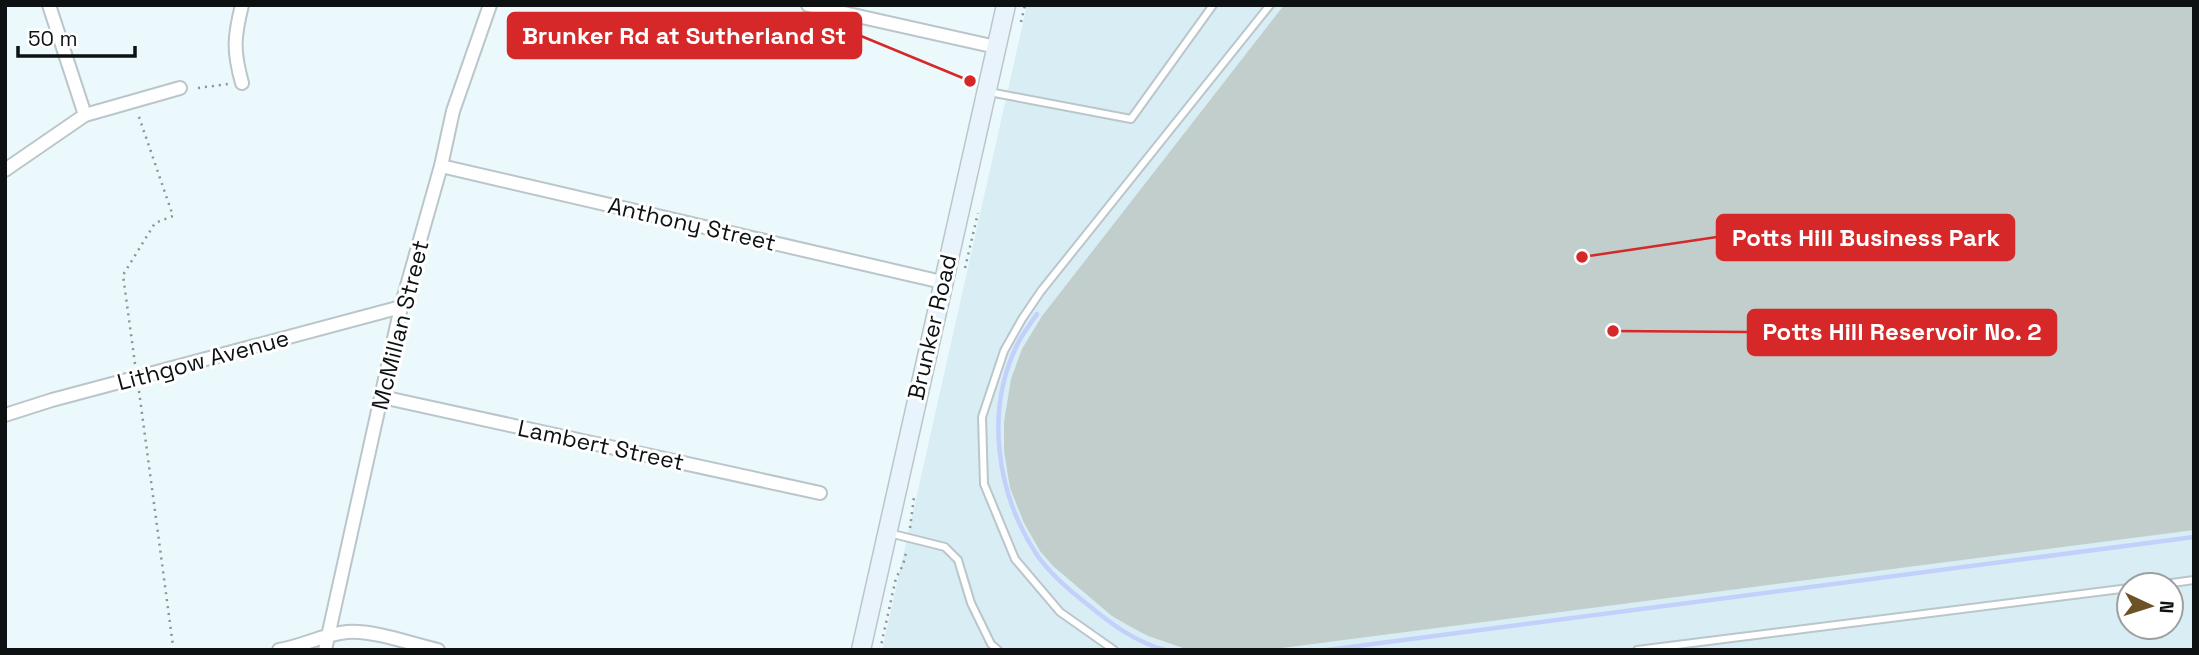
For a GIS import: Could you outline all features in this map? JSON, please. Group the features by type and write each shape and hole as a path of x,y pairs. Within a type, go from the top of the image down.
{"main road":[{"name":"Brunker Road","path":"861,650 1006,5"}],"street":[{"path":"49,5 85,115"},
{"path":"242,5 236,31 235,57 242,83"},
{"name":"McMillan Street","path":"325,650 401,307 441,166 453,111 491,5"},
{"path":"807,5 996,47"},
{"path":"5,170 85,115 180,88"},
{"name":"Anthony Street","path":"441,166 942,282"},
{"name":"Lithgow Avenue","path":"5,415 401,307"},
{"name":"Lambert Street","path":"382,397 820,493"},
{"path":"279,650 300,647 328,636 348,632 364,633 438,650"}],"lane":[{"path":"986,91 1131,119 1213,5"},
{"path":"1114,650 1060,612 1015,559 984,484 982,417 1004,351 1035,300 1270,5"},
{"path":"887,533 945,547 958,560 971,603 991,644 998,650"},
{"path":"1637,650 2115,591"}],"path":[{"path":"198,88 242,83"},
{"path":"880,650 896,578 903,565"}],"shaded area":[{"path":"1027,5 2194,5 2194,650 882,650"}],"building":[{"path":"1284,5 2194,5 2194,530 1266,650 1189,650 1131,627 1112,616 1053,566 1040,551 1024,523 1010,488 1004,451 1004,422 1011,379 1022,349 1042,316"}],"waterway":[{"path":"1037,314 1019,341 1001,394 1000,450 1012,505 1037,555 1060,581 1123,631 1165,650"},
{"path":"1327,650 2194,537"}],"place":[{"name":"Brunker Rd at Sutherland St","path":"970,81"},
{"name":"Potts Hill Business Park","path":"1582,257"},
{"name":"Potts Hill Reservoir No. 2","path":"1613,331"}]}
